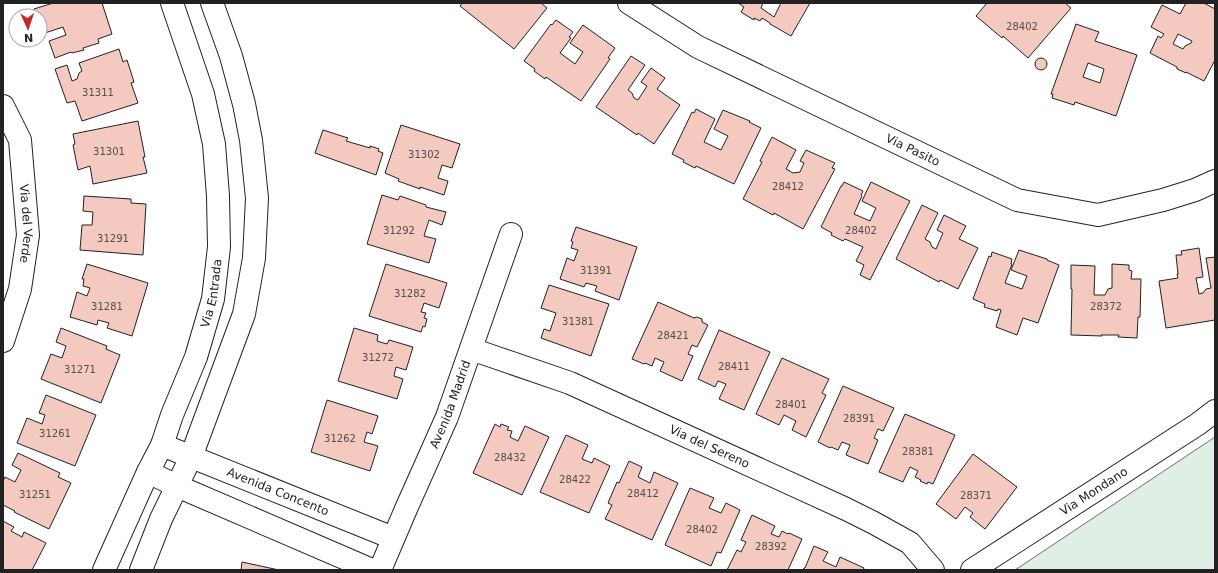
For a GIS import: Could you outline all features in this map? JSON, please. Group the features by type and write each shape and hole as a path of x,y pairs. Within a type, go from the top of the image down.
{"street":[{"name":"Via Entrada","path":"104,570 148,472 162,446 172,415 196,357 213,299 219,247 218,196 214,144 203,94 172,3"},
{"path":"141,570 161,519 191,457 244,314 254,258 257,198 251,140 244,104 231,56 212,3"},
{"name":"Via Pasito","path":"629,3 698,47 1017,200 1098,215 1163,200 1195,190 1215,181"},
{"name":"Via del Verde","path":"3,106 28,235 20,289 3,341"},
{"name":"Avenida Madrid","path":"380,570 447,417 511,234"},
{"name":"Via del Sereno","path":"471,349 570,383 846,509 910,543 933,570"},
{"name":"Via Mondano","path":"972,570 1198,424 1215,411"},
{"name":"Avenida Concento","path":"162,446 393,538"},
{"path":"148,472 177,486 372,570"}],"green space":[{"path":"1215,437 1215,570 1015,570"}],"building":[{"path":"53,3 102,3 112,34 98,39 99,43 83,48 84,50 71,52 55,58 49,41 66,35 63,27 48,32 48,8 37,8"},
{"path":"462,3 541,3 547,8 514,49 460,6"},
{"path":"738,3 763,3 761,8 774,17 781,3 810,3 791,36 762,18 760,21 754,18 754,20 741,12 744,7"},
{"path":"987,3 1065,3 1071,8 1028,58 1003,36 1002,38 976,16"},
{"path":"1186,3 1204,3 1215,9 1215,60 1204,81 1177,69 1177,67 1150,53 1158,36 1161,38 1164,34 1151,27 1162,5 1180,14","holes":["1178,34 1192,41 1183,49 1173,44"]},
{"path":"556,20 573,32 569,37 571,38 560,53 575,64 583,52 570,43 583,25 615,48 608,58 610,59 581,101 546,77 545,79 524,61 551,24 552,25"},
{"path":"1076,24 1099,32 1095,41 1137,55 1116,116 1075,102 1074,105 1052,98 1053,94 1051,94","holes":["1088,63 1104,69 1100,83 1083,77"]},
{"path":"119,49 123,62 127,60 134,82 131,83 138,103 82,121 75,101 67,103 55,69 67,65 72,81 77,79 79,73 82,71 79,63"},
{"path":"631,56 645,65 628,90 632,93 634,98 638,100 647,86 641,82 651,68 665,78 657,89 680,105 654,144 638,133 637,135 596,107"},
{"path":"1043,58 1046,59 1046,69 1039,70 1036,69 1035,62 1036,59"},
{"path":"696,109 715,119 704,142 721,150 728,136 714,129 723,110 750,121 749,122 761,128 734,184 696,166 695,168 672,154 692,112 694,113"},
{"path":"138,121 145,157 143,157 147,173 93,184 90,166 78,170 73,145 75,144 73,134"},
{"path":"401,125 460,144 452,168 442,165 438,178 448,181 444,195 420,187 420,189 398,181 399,179 385,173"},
{"path":"323,130 348,138 346,141 379,149 378,151 383,153 376,175 315,153"},
{"path":"772,137 796,150 786,169 793,173 800,172 804,163 800,161 806,150 835,163 832,168 835,169 803,229 774,213 773,215 743,199 762,162 760,161"},
{"path":"844,182 863,191 854,214 870,221 876,208 862,201 871,182 910,201 870,280 860,275 864,265 856,261 863,247 845,239 843,241 831,235 832,233 821,227"},
{"path":"382,195 398,200 400,196 426,205 426,207 446,212 442,225 429,220 424,236 436,239 429,263 367,244"},
{"path":"84,196 131,199 131,203 146,204 143,255 80,250 82,225 92,225 93,212 83,211"},
{"path":"922,205 938,213 925,239 930,242 932,247 936,249 943,233 937,230 944,215 966,226 959,239 978,248 958,289 940,280 939,282 896,259"},
{"path":"576,227 637,247 619,300 595,291 597,286 586,283 584,287 560,279 567,258 574,261 578,250 571,248 573,242 571,241"},
{"path":"1199,248 1203,277 1196,278 1199,294 1203,293 1206,289 1211,288 1206,258 1215,257 1215,320 1166,328 1159,281 1178,278 1176,255 1182,255 1181,251"},
{"path":"1019,250 1047,259 1059,265 1038,323 1023,318 1017,335 996,327 1001,310 998,309 997,311 984,307 985,304 973,299 989,256 991,257 992,252 1012,259 1012,264 1005,283 1022,289 1027,276 1011,270"},
{"path":"87,264 148,283 132,336 107,328 109,323 98,320 97,325 70,317 77,292 87,296 90,288 83,286 84,279 82,279"},
{"path":"386,264 447,283 439,308 424,303 421,312 426,313 424,318 427,319 425,327 423,326 421,332 369,316"},
{"path":"1112,264 1129,265 1129,270 1132,271 1131,279 1141,279 1140,317 1138,317 1137,338 1118,337 1119,335 1071,335 1071,265 1095,266 1094,295 1105,295 1108,289 1112,288"},
{"path":"549,285 609,304 591,356 541,338 544,329 550,331 556,313 541,308"},
{"path":"658,302 694,318 697,317 702,319 702,322 708,325 697,347 692,345 688,354 693,356 682,381 660,371 664,362 655,358 652,366 632,359"},
{"path":"61,328 107,346 106,349 120,355 101,403 41,379 51,354 62,358 66,346 56,342"},
{"path":"354,328 378,335 377,341 387,344 389,340 413,347 406,370 396,367 394,376 403,379 397,399 338,381"},
{"path":"719,330 770,352 744,410 719,399 726,384 718,381 715,387 698,379"},
{"path":"782,358 829,379 822,393 826,395 806,437 792,430 796,421 784,415 779,425 756,414"},
{"path":"843,386 894,408 883,431 878,429 874,438 878,440 868,464 846,455 850,445 842,442 838,450 818,442"},
{"path":"46,395 96,415 75,466 17,443 27,418 42,424 45,415 39,413"},
{"path":"327,400 378,416 372,434 367,432 364,442 378,446 370,471 311,452"},
{"path":"905,414 955,435 933,484 928,482 927,484 920,481 921,480 915,477 918,471 910,467 903,482 879,472"},
{"path":"495,424 500,427 501,424 509,427 507,430 512,431 510,437 518,441 525,426 549,437 522,495 473,473"},
{"path":"566,435 588,445 582,459 592,463 594,458 610,466 589,513 540,492"},
{"path":"18,453 60,473 58,477 71,483 49,529 3,505 3,481 5,477 15,482 21,470 12,465"},
{"path":"973,454 1017,487 985,529 970,517 973,513 965,507 956,519 936,504"},
{"path":"629,461 642,467 638,477 650,483 654,472 678,483 652,540 605,519 612,505 608,503 617,482 619,483"},
{"path":"690,488 714,498 709,508 721,513 726,503 740,510 721,553 717,552 711,566 665,545"},
{"path":"752,515 775,526 771,534 779,537 782,531 802,539 788,570 727,570 737,550 741,552 746,542 741,540"},
{"path":"3,521 14,527 11,531 22,537 24,532 46,543 32,570 3,570"},
{"path":"814,546 828,552 823,561 836,567 840,557 864,568 863,570 803,570"},
{"path":"242,562 279,570 241,570"}]}
